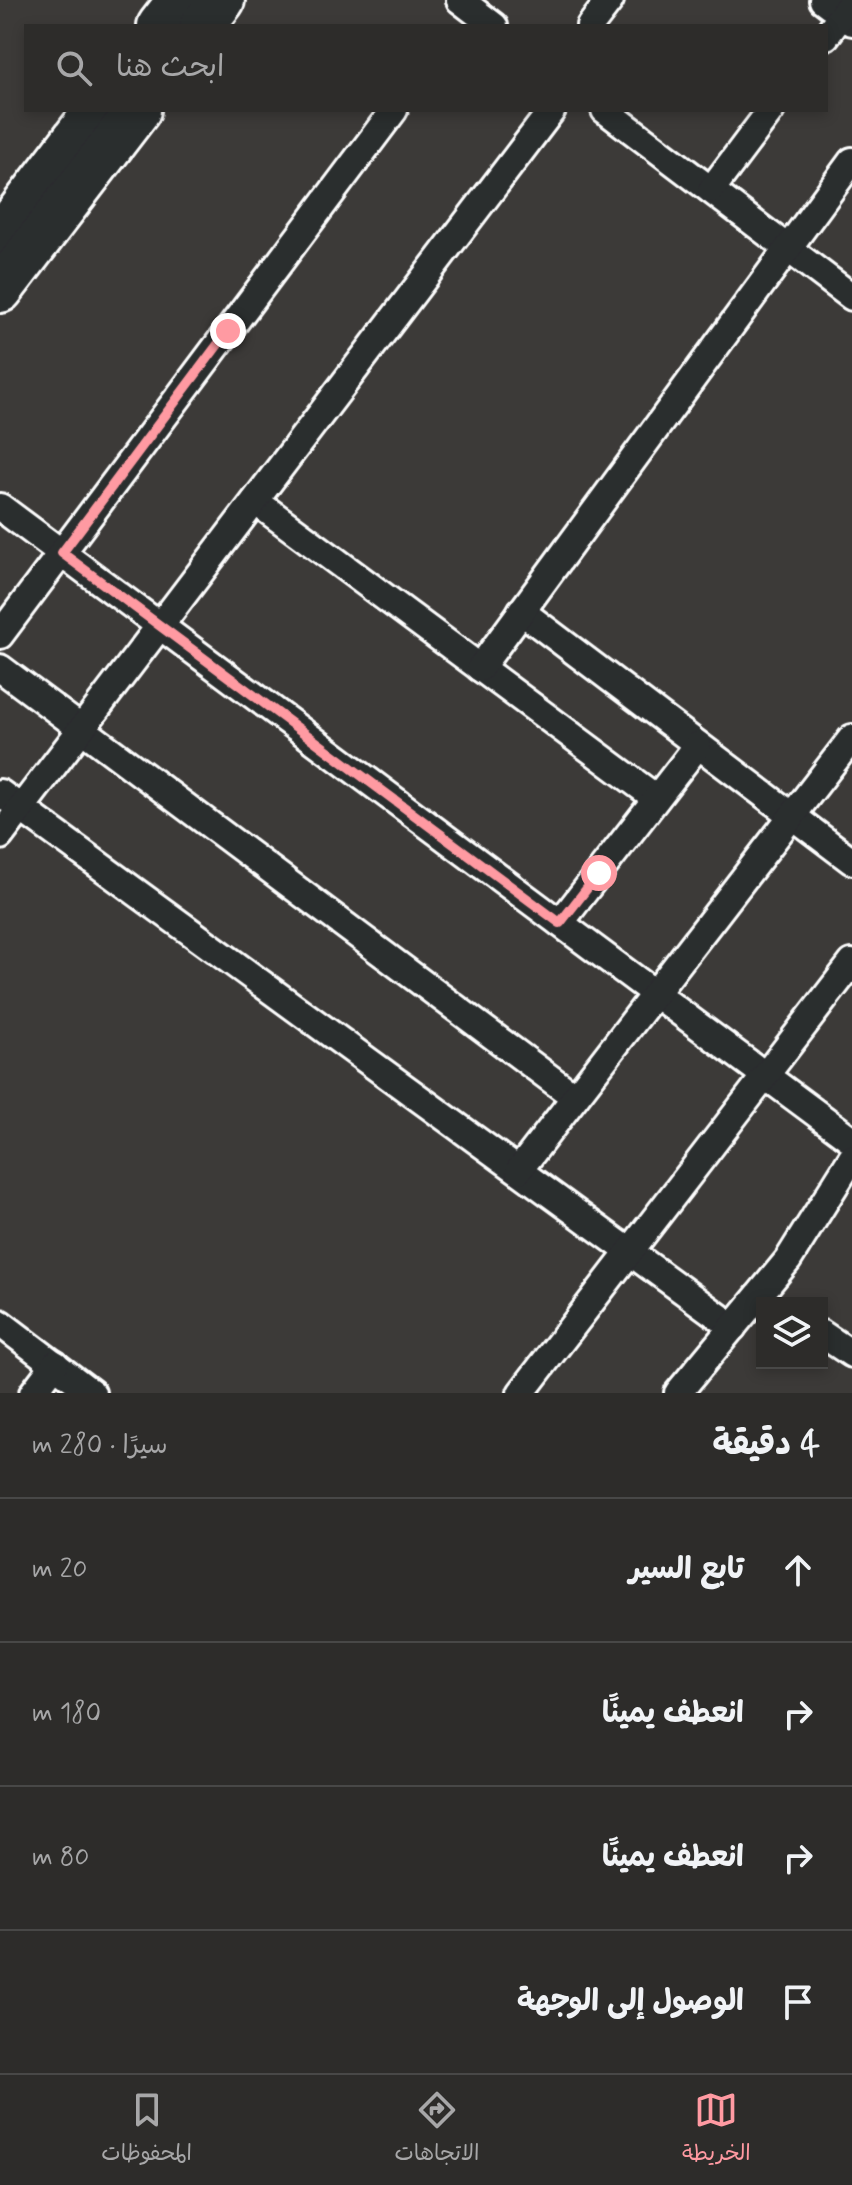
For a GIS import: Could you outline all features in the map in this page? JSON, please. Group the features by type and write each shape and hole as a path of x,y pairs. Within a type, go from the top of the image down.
{"highway":[{"path":"162,24 180,0"},
{"path":"204,24 222,0"},
{"path":"0,238 95,112"},
{"path":"0,290 136,112"}],"street":[{"path":"592,24 610,0"},
{"path":"828,33 842,9"},
{"path":"463,11 490,24"},
{"path":"0,635 393,112"},
{"path":"0,836 10,801 82,729 550,112"},
{"path":"608,112 852,297"},
{"path":"711,190 770,112"},
{"path":"480,668 852,161"},
{"path":"255,501 656,798"},
{"path":"0,507 852,1140"},
{"path":"521,611 852,861"},
{"path":"0,668 575,1097"},
{"path":"519,1170 792,816 849,727"},
{"path":"560,923 698,745"},
{"path":"10,801 733,1327"},
{"path":"521,1393 852,963"},
{"path":"770,1297 788,1260 852,1158"},
{"path":"678,1393 733,1327 756,1308"},
{"path":"0,1323 92,1393"},
{"path":"828,1338 852,1354"},
{"path":"33,1393 55,1364"}],"route":[{"path":"228,331 62,553 560,923 599,873"}]}
